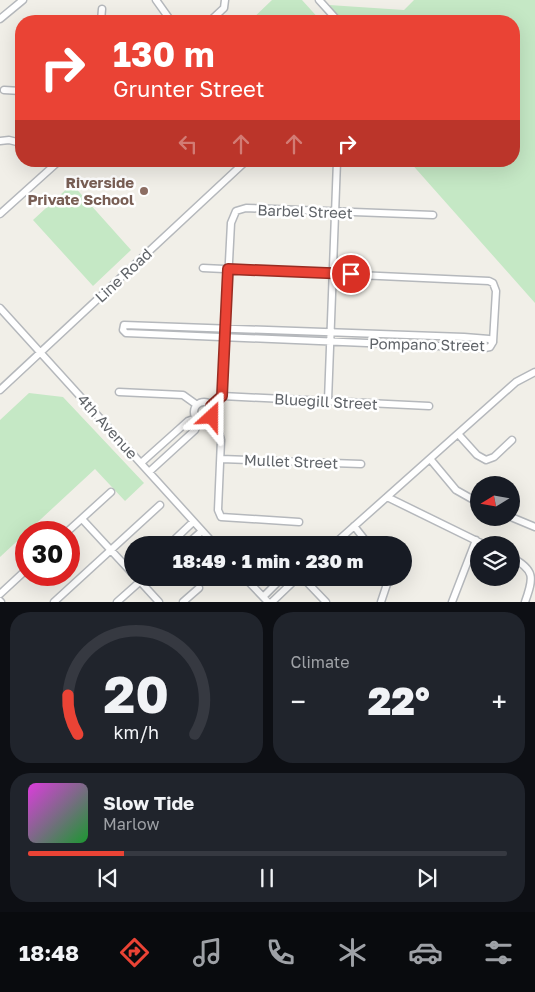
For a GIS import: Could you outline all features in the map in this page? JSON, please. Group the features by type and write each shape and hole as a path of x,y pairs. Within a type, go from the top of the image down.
{"street":[{"path":"0,19 22,0"},
{"path":"156,0 167,15"},
{"path":"216,15 224,8 225,0"},
{"path":"319,0 333,15"},
{"path":"102,9 102,15"},
{"path":"4,90 15,91"},
{"path":"0,141 9,140 15,142"},
{"path":"0,214 52,167"},
{"name":"Line Road","path":"0,390 240,167"},
{"path":"328,401 337,167"},
{"name":"Barbel Street","path":"228,269 231,223 236,211 246,208 433,215"},
{"path":"203,268 492,282 496,291 493,342"},
{"path":"211,406 222,396 228,269"},
{"name":"4th Avenue","path":"0,308 207,536"},
{"name":"Pompano Street","path":"145,329 193,331 225,336 488,348 493,342 489,339 464,337 255,329 226,328 193,331"},
{"path":"255,329 255,337"},
{"path":"301,340 302,332"},
{"path":"365,334 365,343"},
{"path":"414,336 414,345"},
{"path":"464,337 464,346"},
{"path":"343,536 459,435 516,382 535,372"},
{"path":"119,392 183,395 198,404"},
{"name":"Bluegill Street","path":"222,396 429,406"},
{"path":"149,472 195,430 197,419 194,411 198,404 204,402 211,406 213,413 210,420"},
{"path":"141,463 188,421 197,419 210,420"},
{"path":"210,420 219,433 221,459 218,510 221,517 299,522"},
{"path":"459,435 477,455 486,460 494,457 512,440"},
{"name":"Mullet Street","path":"221,459 361,464"},
{"path":"430,460 456,490 470,498"},
{"path":"80,521 111,492"},
{"path":"388,497 470,537"},
{"path":"54,602 160,505"},
{"path":"82,519 124,564"},
{"path":"520,521 535,527"},
{"path":"178,536 193,522"},
{"path":"354,526 362,536"},
{"path":"196,536 202,531"},
{"path":"452,602 470,556"},
{"path":"520,561 526,564 531,570 532,583 525,602"},
{"path":"0,594 15,580"},
{"path":"117,602 133,586"},
{"path":"146,586 159,602"},
{"path":"253,586 265,599 275,586"},
{"path":"272,602 289,586"},
{"path":"311,586 326,602"},
{"path":"381,602 386,586"},
{"path":"183,602 199,588"}],"green space":[{"path":"272,0 302,0 316,15 256,15"},
{"path":"414,0 535,0 535,303 414,167 520,167 520,15 338,15 329,5 404,10"},
{"path":"72,184 131,250 93,286 33,220"},
{"path":"29,393 63,397 144,483 125,501 95,469 39,521 15,521 15,543 0,557 0,420"}],"place":[{"name":"Riverside Private School","path":"144,191"}],"route":[{"path":"212,417 213,409 211,406 222,396 228,269 351,274"}]}
